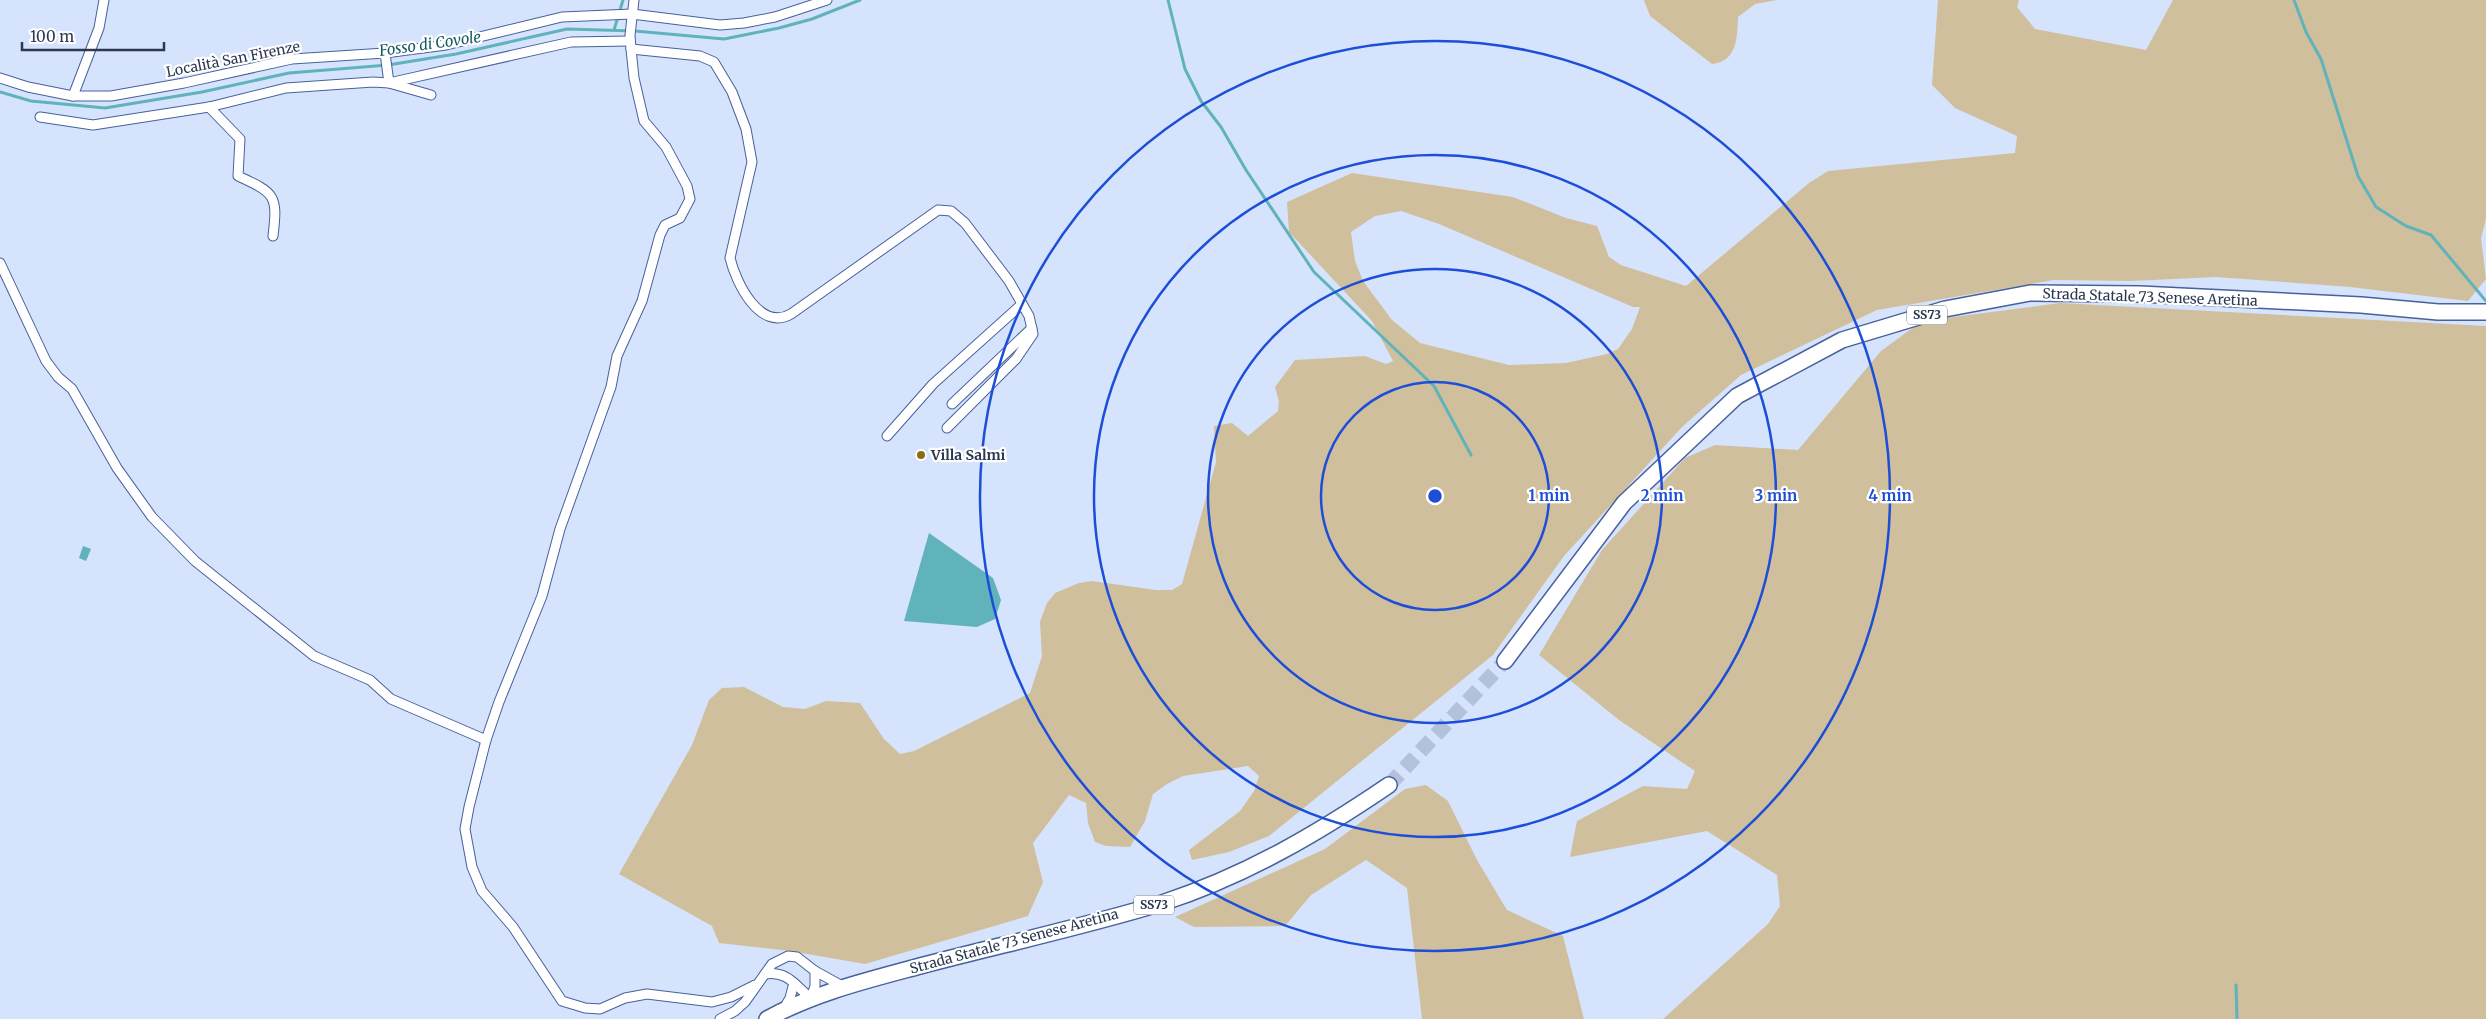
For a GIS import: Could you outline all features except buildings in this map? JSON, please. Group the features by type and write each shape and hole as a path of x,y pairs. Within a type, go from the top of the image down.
{"main road":[{"name":"Strada Statale 73 Senese Aretina","path":"1505,661 1624,503 1737,396 1842,340 1944,310 2030,294 2150,295 2361,305 2438,312 2486,312"},
{"name":"Strada Statale 73 Senese Aretina","path":"767,1019 811,998 844,987 1162,902 1251,868 1327,827 1389,785"}],"street":[{"path":"73,96 99,28 104,0"},
{"path":"634,0 630,16 630,42 634,78 644,121 666,147 687,186 690,199 680,218 666,225 660,235 642,301 617,356 612,387 560,529 542,596 499,702 486,740 465,829 472,867 482,891 514,927 562,1001 585,1008 600,1009 625,998 647,994 712,1002 731,997 755,985"},
{"name":"Località San Firenze","path":"0,78 28,87 73,96 111,96 184,83 292,59 386,61 562,17 630,16 720,25 775,17 827,0"},
{"path":"40,117 93,125 209,107 286,88 389,82 571,42 630,42 700,56 714,62 732,92 746,129 752,162 730,258 733,270 748,300 761,312 772,318 784,318 791,314 938,210 951,211 965,223 1009,281 1029,316 1033,334 1016,359 947,428"},
{"path":"386,61 389,82"},
{"path":"389,82 431,95"},
{"path":"209,107 240,139 238,176 266,190 272,196 275,208 273,236"},
{"path":"0,263 46,361 58,377 72,390 116,468 152,517 195,560 314,656 370,680 391,699 486,740"},
{"path":"887,436 934,384 1022,304"},
{"path":"952,404 1032,328"},
{"path":"720,1019 735,1011 745,1002 755,985 772,964 788,956 797,957 815,971 844,987"},
{"path":"765,974 777,972 785,975 811,998 815,986 815,971"},
{"path":"783,1010 790,998 794,983"}],"shaded area":[{"path":"1644,0 1777,0 1755,4 1738,17 1736,40 1731,53 1721,62 1712,64 1650,16"},
{"path":"1938,0 2019,0 2017,7 2035,29 2146,50 2173,0 2486,0 2486,219 2481,238 2486,279 2468,301 2350,287 2216,277 2131,281 2054,280 1877,310 1741,375 1682,427 1564,556 1493,655 1269,836 1229,852 1192,860 1189,850 1240,811 1254,791 1259,776 1248,766 1183,776 1167,784 1153,794 1145,821 1130,847 1106,846 1095,842 1088,823 1086,803 1069,795 1033,843 1043,882 1028,916 865,964 790,951 719,943 712,926 619,874 692,745 709,700 722,688 744,687 783,707 805,709 826,701 860,703 884,739 900,754 914,751 1030,693 1042,656 1040,622 1047,603 1055,593 1079,583 1092,581 1156,590 1172,590 1182,584 1216,462 1214,426 1232,423 1248,436 1278,411 1279,402 1275,387 1295,360 1365,356 1386,364 1393,361 1372,321 1289,232 1287,202 1352,173 1513,197 1566,218 1597,226 1609,257 1621,265 1686,286 1809,183 1828,171 2015,153 2017,136 1955,108 1932,85","holes":["1401,211 1439,224 1633,307 1640,307 1632,329 1618,349 1607,354 1566,363 1509,365 1420,343 1392,320 1363,281 1355,261 1351,232 1375,216"]},
{"path":"2060,303 2486,326 2486,1019 1663,1019 1768,924 1780,906 1777,875 1707,831 1570,857 1577,821 1643,786 1687,789 1695,771 1619,720 1539,655 1602,550 1685,458 1715,445 1798,450 1881,351 1922,321"},
{"path":"929,533 993,578 1001,600 995,619 977,627 904,621"},
{"path":"83,546 91,549 86,561 79,558"},
{"path":"1426,785 1448,801 1477,860 1507,910 1563,936 1584,1019 1422,1019 1407,888 1366,860 1311,895 1285,926 1194,927 1175,917 1325,849 1405,789"}],"waterway":[{"path":"614,30 623,0"},
{"name":"Fosso di Covole","path":"0,92 31,101 105,108 202,92 289,73 388,65 456,54 567,29 635,31 724,39 812,19 860,0"},
{"path":"1168,0 1185,69 1201,101 1221,127 1246,170 1314,272 1434,386 1471,455"},
{"path":"2294,0 2306,32 2321,59 2358,176 2376,207 2406,226 2431,235 2486,301"},
{"path":"2236,985 2237,1019"}],"tunnel":[{"path":"1389,785 1505,661"}],"place":[{"name":"Villa Salmi","path":"921,455"}]}
